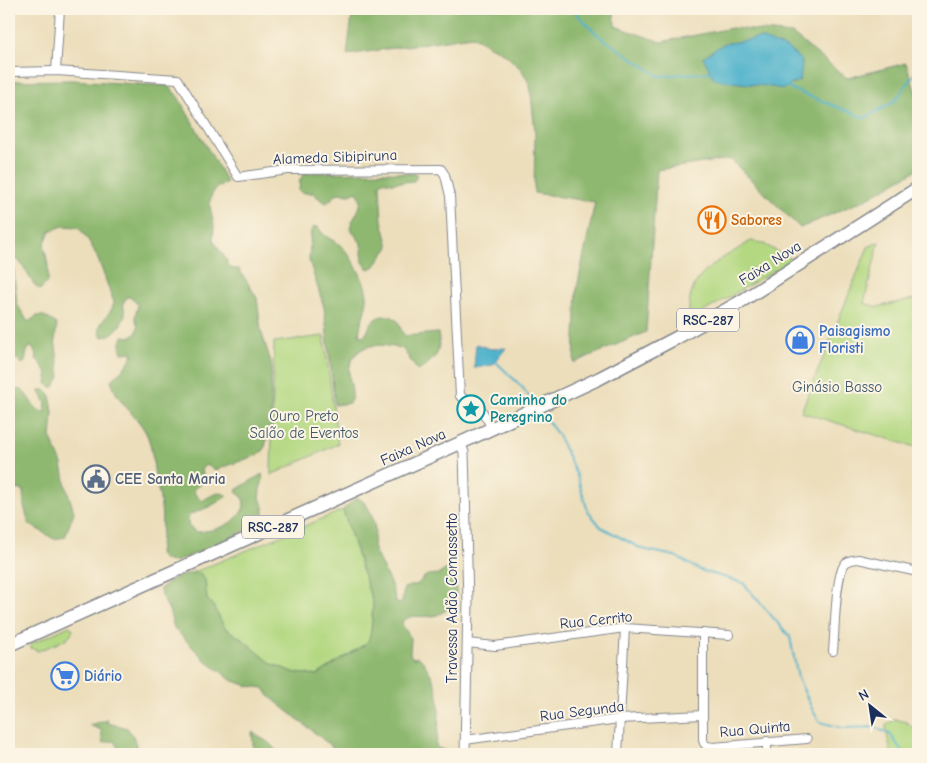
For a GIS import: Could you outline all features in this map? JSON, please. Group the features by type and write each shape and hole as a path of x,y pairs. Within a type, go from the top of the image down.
{"highway":[{"name":"Faixa Nova","path":"9,645 460,443 600,378 740,302 918,188"}],"street":[{"path":"56,71 60,9"},
{"name":"Alameda Sibipiruna","path":"9,72 56,71 178,79 238,177 288,170 396,169 443,171 450,196 460,396 482,409 492,428"},
{"name":"Travessa Adão Comassetto","path":"460,443 464,452 468,600 464,754"},
{"path":"833,651 837,602 843,567 849,560 858,559 918,572"},
{"path":"618,754 625,628"},
{"name":"Rua Cerrito","path":"467,643 495,646 625,628 729,635"},
{"path":"703,633 703,715"},
{"name":"Rua Segunda","path":"465,740 619,719 703,715"},
{"name":"Rua Quinta","path":"703,715 703,742 706,746 808,739"},
{"path":"767,741 767,754"}],"green space":[{"path":"353,9 614,9 615,26 661,42 732,28 792,34 847,78 906,63 915,90 918,115 918,169 864,200 800,228 730,159 657,170 646,332 574,363 577,288 595,202 534,193 535,132 530,85 522,70 506,55 472,36 347,55"},
{"path":"72,80 169,86 178,97 227,182 216,188 211,196 210,207 214,226 213,240 227,261 227,265 233,269 239,269 257,298 261,331 271,362 271,425 264,450 257,455 216,470 206,465 201,469 205,479 203,483 194,489 195,494 202,501 217,493 227,496 211,506 189,515 188,526 196,532 216,529 235,520 244,506 243,497 236,490 262,474 263,480 260,493 264,510 262,519 235,536 174,562 163,559 159,553 162,526 161,506 149,441 141,425 117,395 111,380 132,356 133,352 122,353 120,347 123,336 130,337 136,334 138,327 135,317 138,305 131,297 127,297 123,303 125,316 122,323 113,333 102,337 100,332 101,323 110,312 114,302 91,244 78,227 63,226 50,231 44,245 48,266 48,281 40,290 17,259 13,260 17,304 28,322 37,316 44,316 57,324 55,339 60,377 54,387 50,387 47,384 45,370 36,359 37,355 31,346 27,351 25,362 22,364 16,358 9,366 9,81"},
{"path":"388,172 416,174 417,176 414,181 392,183 382,181 380,185 382,221 389,247 374,267 368,269 363,262 361,243 350,228 359,210 361,200 356,191 350,194 338,193 327,203 313,193 302,193 299,191 300,180 304,173"},
{"path":"314,227 318,227 324,235 344,249 352,259 363,281 367,300 359,334 361,336 365,335 376,319 386,316 396,319 405,336 438,333 438,351 430,362 420,370 417,370 403,349 376,345 363,348 353,358 349,369 352,396 349,403 335,405 324,307 309,260 311,230"},
{"path":"751,241 762,243 792,260 688,321 691,294 694,285 700,277 716,263"},
{"name":"Ginásio Basso","path":"879,242 864,303 877,307 918,298 918,448 801,412 868,247"},
{"name":"Ouro Preto Salão de Eventos","path":"324,336 338,444 271,475 274,342"},
{"path":"21,389 42,412 45,411 46,403 39,390 45,390 50,395 53,412 51,439 62,464 74,512 65,537 54,539 29,524 24,506 23,490 11,489 9,491 9,393 10,391"},
{"path":"358,498 365,503 372,516 375,530 374,550 391,585 397,604 402,603 404,588 418,584 428,575 439,574 447,569 452,571 456,594 453,604 449,608 436,615 413,616 402,621 411,638 410,654 413,658 418,657 423,662 430,673 437,691 439,709 436,747 454,754 341,754 269,696 264,688 248,686 231,680 208,663 174,628 169,610 161,595 160,589 174,578 197,571 205,580 207,599 225,628 242,639 272,664 296,673 317,675 364,645 368,641 371,632 373,604 343,510 353,500"},
{"path":"343,510 373,604 371,632 368,642 317,675 296,673 272,664 242,639 225,628 207,599 205,580 197,571"},
{"path":"69,626 73,629 64,640 38,651 31,648 31,644"},
{"path":"895,719 906,722 918,731 918,754 891,754 886,725"},
{"path":"108,720 107,723 127,728 133,736 139,754 121,754 115,742 103,743 101,730 89,725"},
{"path":"252,732 269,743 279,754 254,754"}],"water":[{"path":"760,38 787,48 802,61 800,80 783,89 714,79 703,57 723,44"},
{"path":"476,344 491,349 506,348 493,365 474,368"}],"waterway":[{"path":"572,9 599,36 659,76 712,72"},
{"path":"786,87 865,118 894,102 918,69"},
{"path":"495,361 522,387 534,403"},
{"path":"540,411 558,435 577,476 588,511 601,527 642,549 675,556 700,570 743,583 790,637 798,678 820,722 843,728 874,727 890,734 904,754"}],"place":[{"name":"Sabores","path":"712,220"},
{"name":"Paisagismo Floristi","path":"800,340"},
{"name":"Caminho do Peregrino","path":"471,409"},
{"name":"CEE Santa Maria","path":"96,479"},
{"name":"Diário","path":"65,676"}]}
